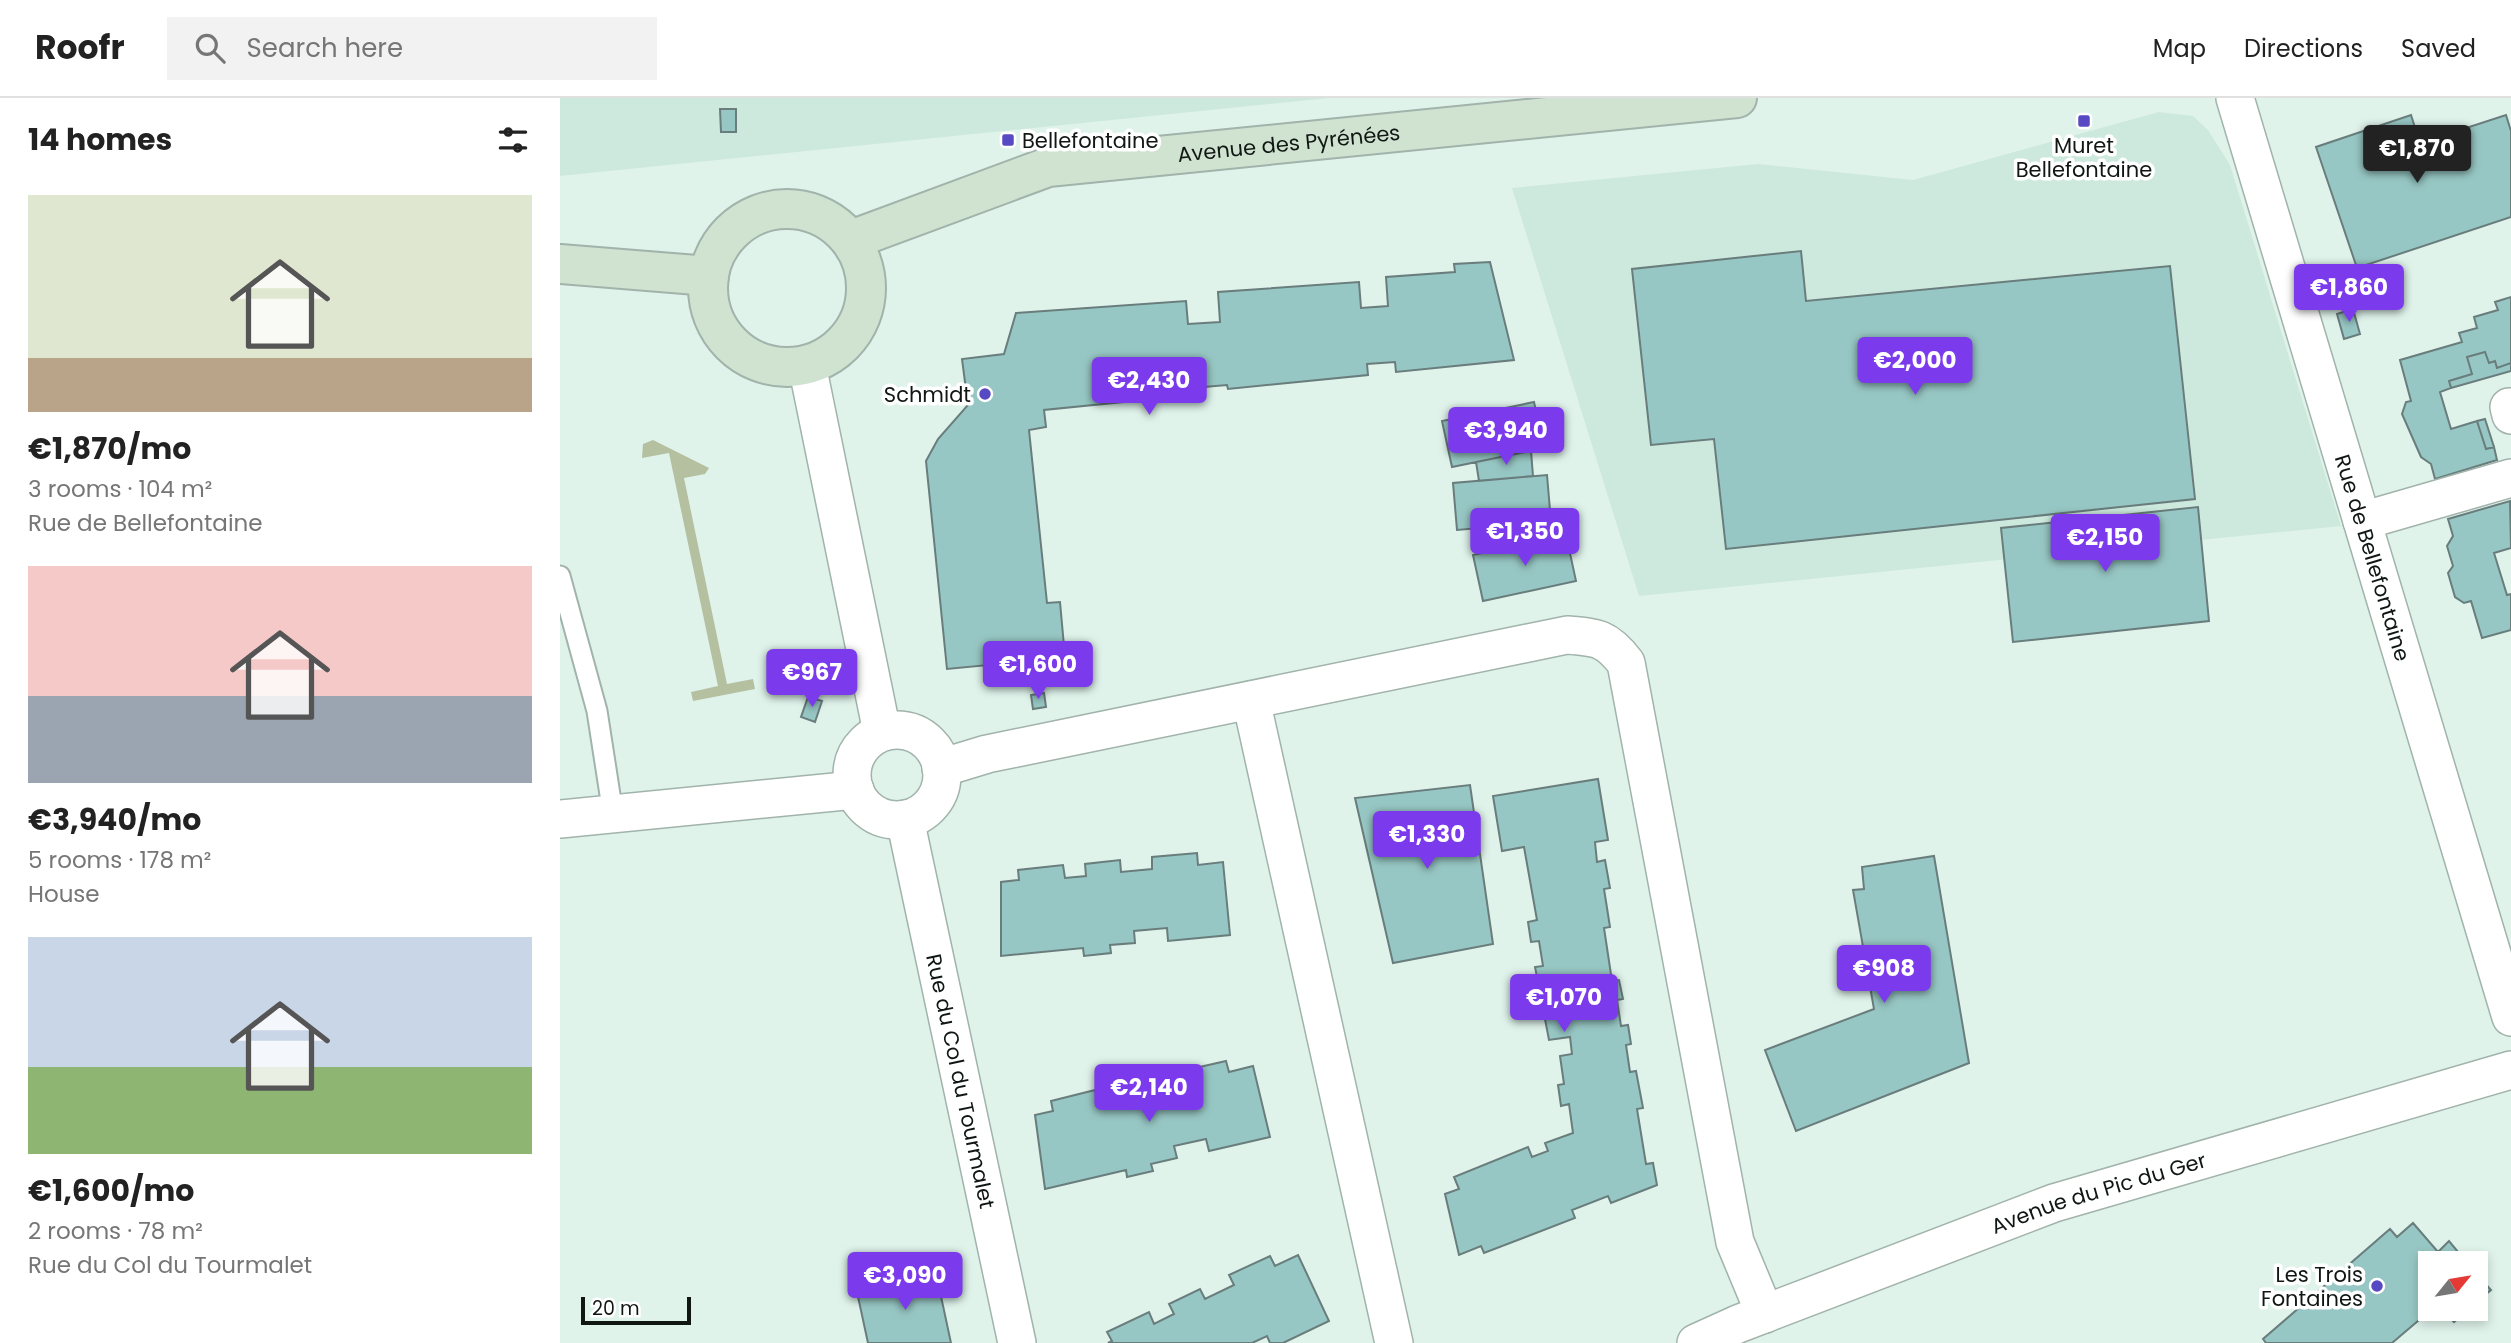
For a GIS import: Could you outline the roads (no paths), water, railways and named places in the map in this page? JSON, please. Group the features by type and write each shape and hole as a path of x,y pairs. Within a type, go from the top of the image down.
{"main road":[{"name":"Avenue des Pyrénées","path":"850,240 1048,167 1626,103 1737,98"},
{"path":"786,209 822,217 850,240 861,260 867,281 866,304 858,324 845,343 828,357 807,365 785,368 763,364 743,354 726,339 715,320 709,298 709,276 723,242 743,223 768,211 786,209"},
{"path":"560,264 709,276"}],"street":[{"name":"Rue de Bellefontaine","path":"2235,98 2511,1017"},
{"path":"807,365 882,732"},
{"path":"2362,521 2511,478"},
{"path":"941,768 987,754 1567,635 1595,637 1613,645 1626,663 1735,1242 1765,1314"},
{"path":"1251,700 1394,1343"},
{"path":"898,730 913,733 926,741 936,753 941,768 941,783 935,798 925,810 905,819 881,817 867,809 855,790 853,766 858,751 868,740 882,732 898,730"},
{"path":"560,819 855,790"},
{"name":"Rue du Col du Tourmalet","path":"905,819 1017,1343"},
{"name":"Avenue du Pic du Ger","path":"1696,1343 2054,1203 2511,1070"}],"lane":[{"path":"560,576 597,711 613,814"}],"place":[{"name":"Muret Bellefontaine","path":"2084,121"},
{"name":"Bellefontaine","path":"1008,140"},
{"name":"Schmidt","path":"985,394"},
{"name":"Les Trois Fontaines","path":"2377,1286"}]}
